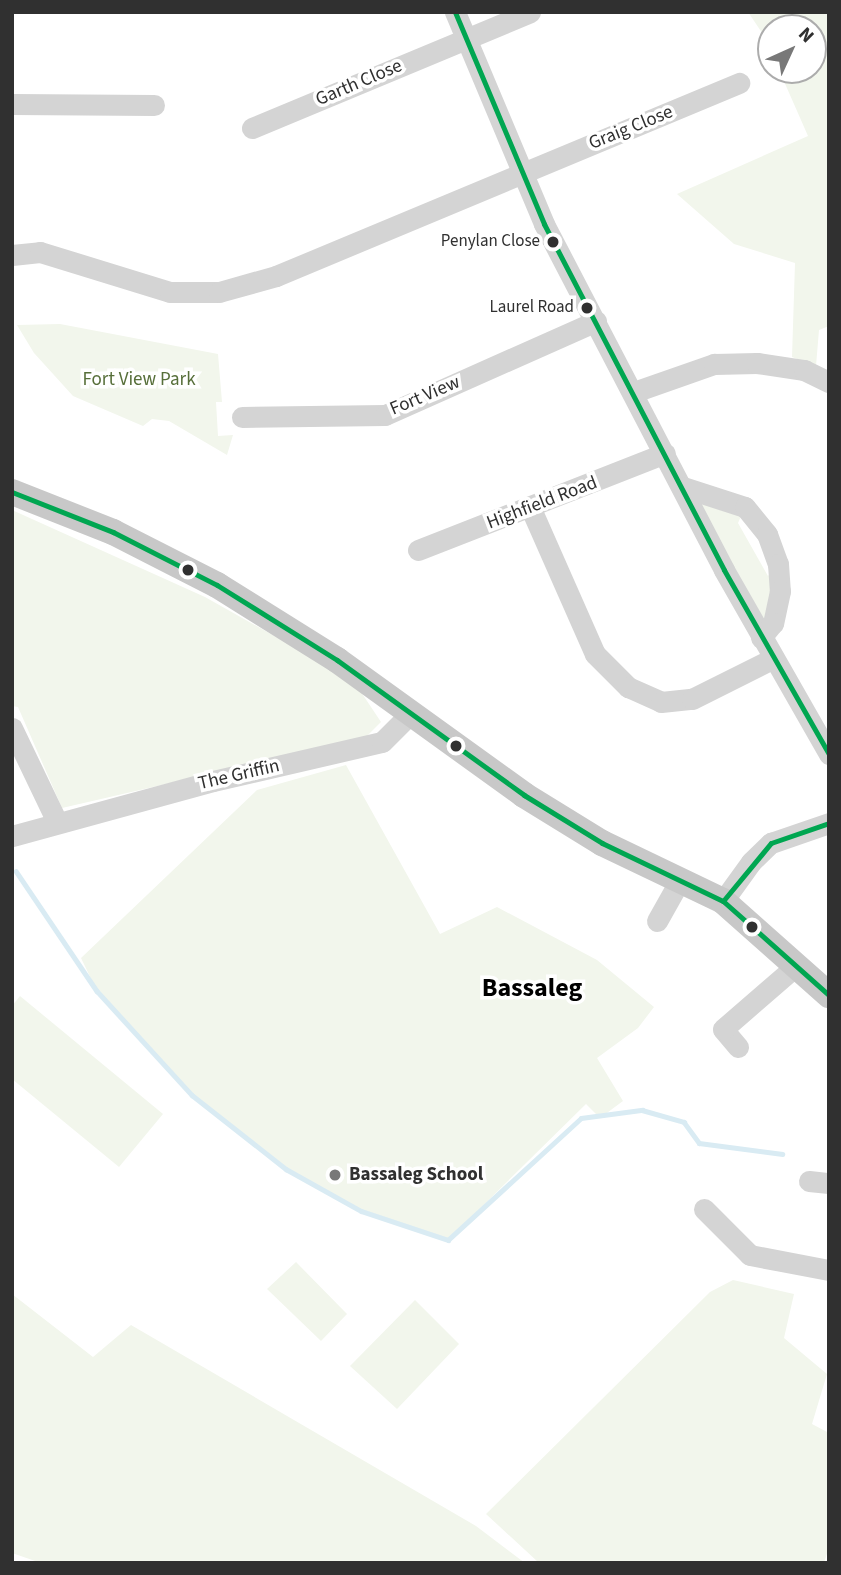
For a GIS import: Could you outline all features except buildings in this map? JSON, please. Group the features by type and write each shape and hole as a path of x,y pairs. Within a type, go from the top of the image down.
{"main road":[{"path":"12,492 113,533 217,585 337,660 524,795 602,843 723,901 829,996"}],"street":[{"path":"455,12 522,172 596,321 772,659 826,746"},
{"name":"Garth Close","path":"252,128 530,12"},
{"name":"Graig Close","path":"522,172 739,83"},
{"path":"12,104 154,106"},
{"path":"12,255 40,252 170,292 219,292 276,276 522,172"},
{"name":"Fort View","path":"242,417 385,415 596,321"},
{"path":"634,392 713,364 793,369 829,383"},
{"name":"Highfield Road","path":"418,550 531,509 665,453"},
{"path":"683,487 745,507 767,534 778,564 780,590 773,623 761,638"},
{"path":"531,509 595,654 628,687 661,702 692,699 772,659"},
{"name":"The Griffin","path":"12,836 57,822 382,742 411,713"},
{"path":"12,728 57,822"},
{"path":"723,901 771,843 829,822"},
{"path":"657,921 680,880"},
{"path":"738,1047 723,1029 797,965"},
{"path":"704,1209 750,1255 829,1270"}],"green space":[{"path":"748,12 829,12 829,326 819,330 816,366 792,357 795,263 734,244 677,194 808,136 785,84 827,84 827,14 757,14 757,25"},
{"name":"Fort View Park","path":"60,324 218,354 222,402 216,402 218,436 233,435 227,455 169,421 152,419 143,426 73,396 34,353 17,325"},
{"path":"683,487 745,507 738,523 768,576 778,564 761,638"},
{"path":"12,510 205,597 294,647 359,689 381,722 365,738 62,808 18,707 12,706"},
{"path":"346,765 440,934 497,907 597,960 654,1007 638,1028 597,1058 623,1101 600,1118 586,1104 448,1240 361,1211 286,1169 192,1095 97,991 81,958 257,790"},
{"path":"20,996 163,1114 119,1167 12,1079 12,1006"},
{"path":"296,1262 347,1314 321,1341 267,1289"},
{"path":"733,1280 794,1294 784,1338 827,1374 812,1424 829,1433 829,1547 824,1563 538,1562 486,1514 710,1292"},
{"path":"12,1294 93,1357 131,1325 476,1526 525,1563 41,1563 12,1553"},
{"path":"415,1300 459,1344 397,1409 350,1366"}],"waterway":[{"path":"16,871 97,991 192,1095 286,1169 361,1211 448,1240 581,1118 642,1110 684,1122 699,1143 782,1154"}],"transit line":[{"path":"455,12 544,224 724,570 829,754"},
{"path":"12,492 113,532 217,585 337,660 524,795 602,843 723,901 829,995"},
{"path":"723,901 771,843 829,823"}],"place":[{"name":"Penylan Close","path":"553,242"},
{"name":"Laurel Road","path":"587,308"},
{"name":"Bassaleg School","path":"335,1175"}],"district":[{"name":"Bassaleg","path":"532,988"}]}
